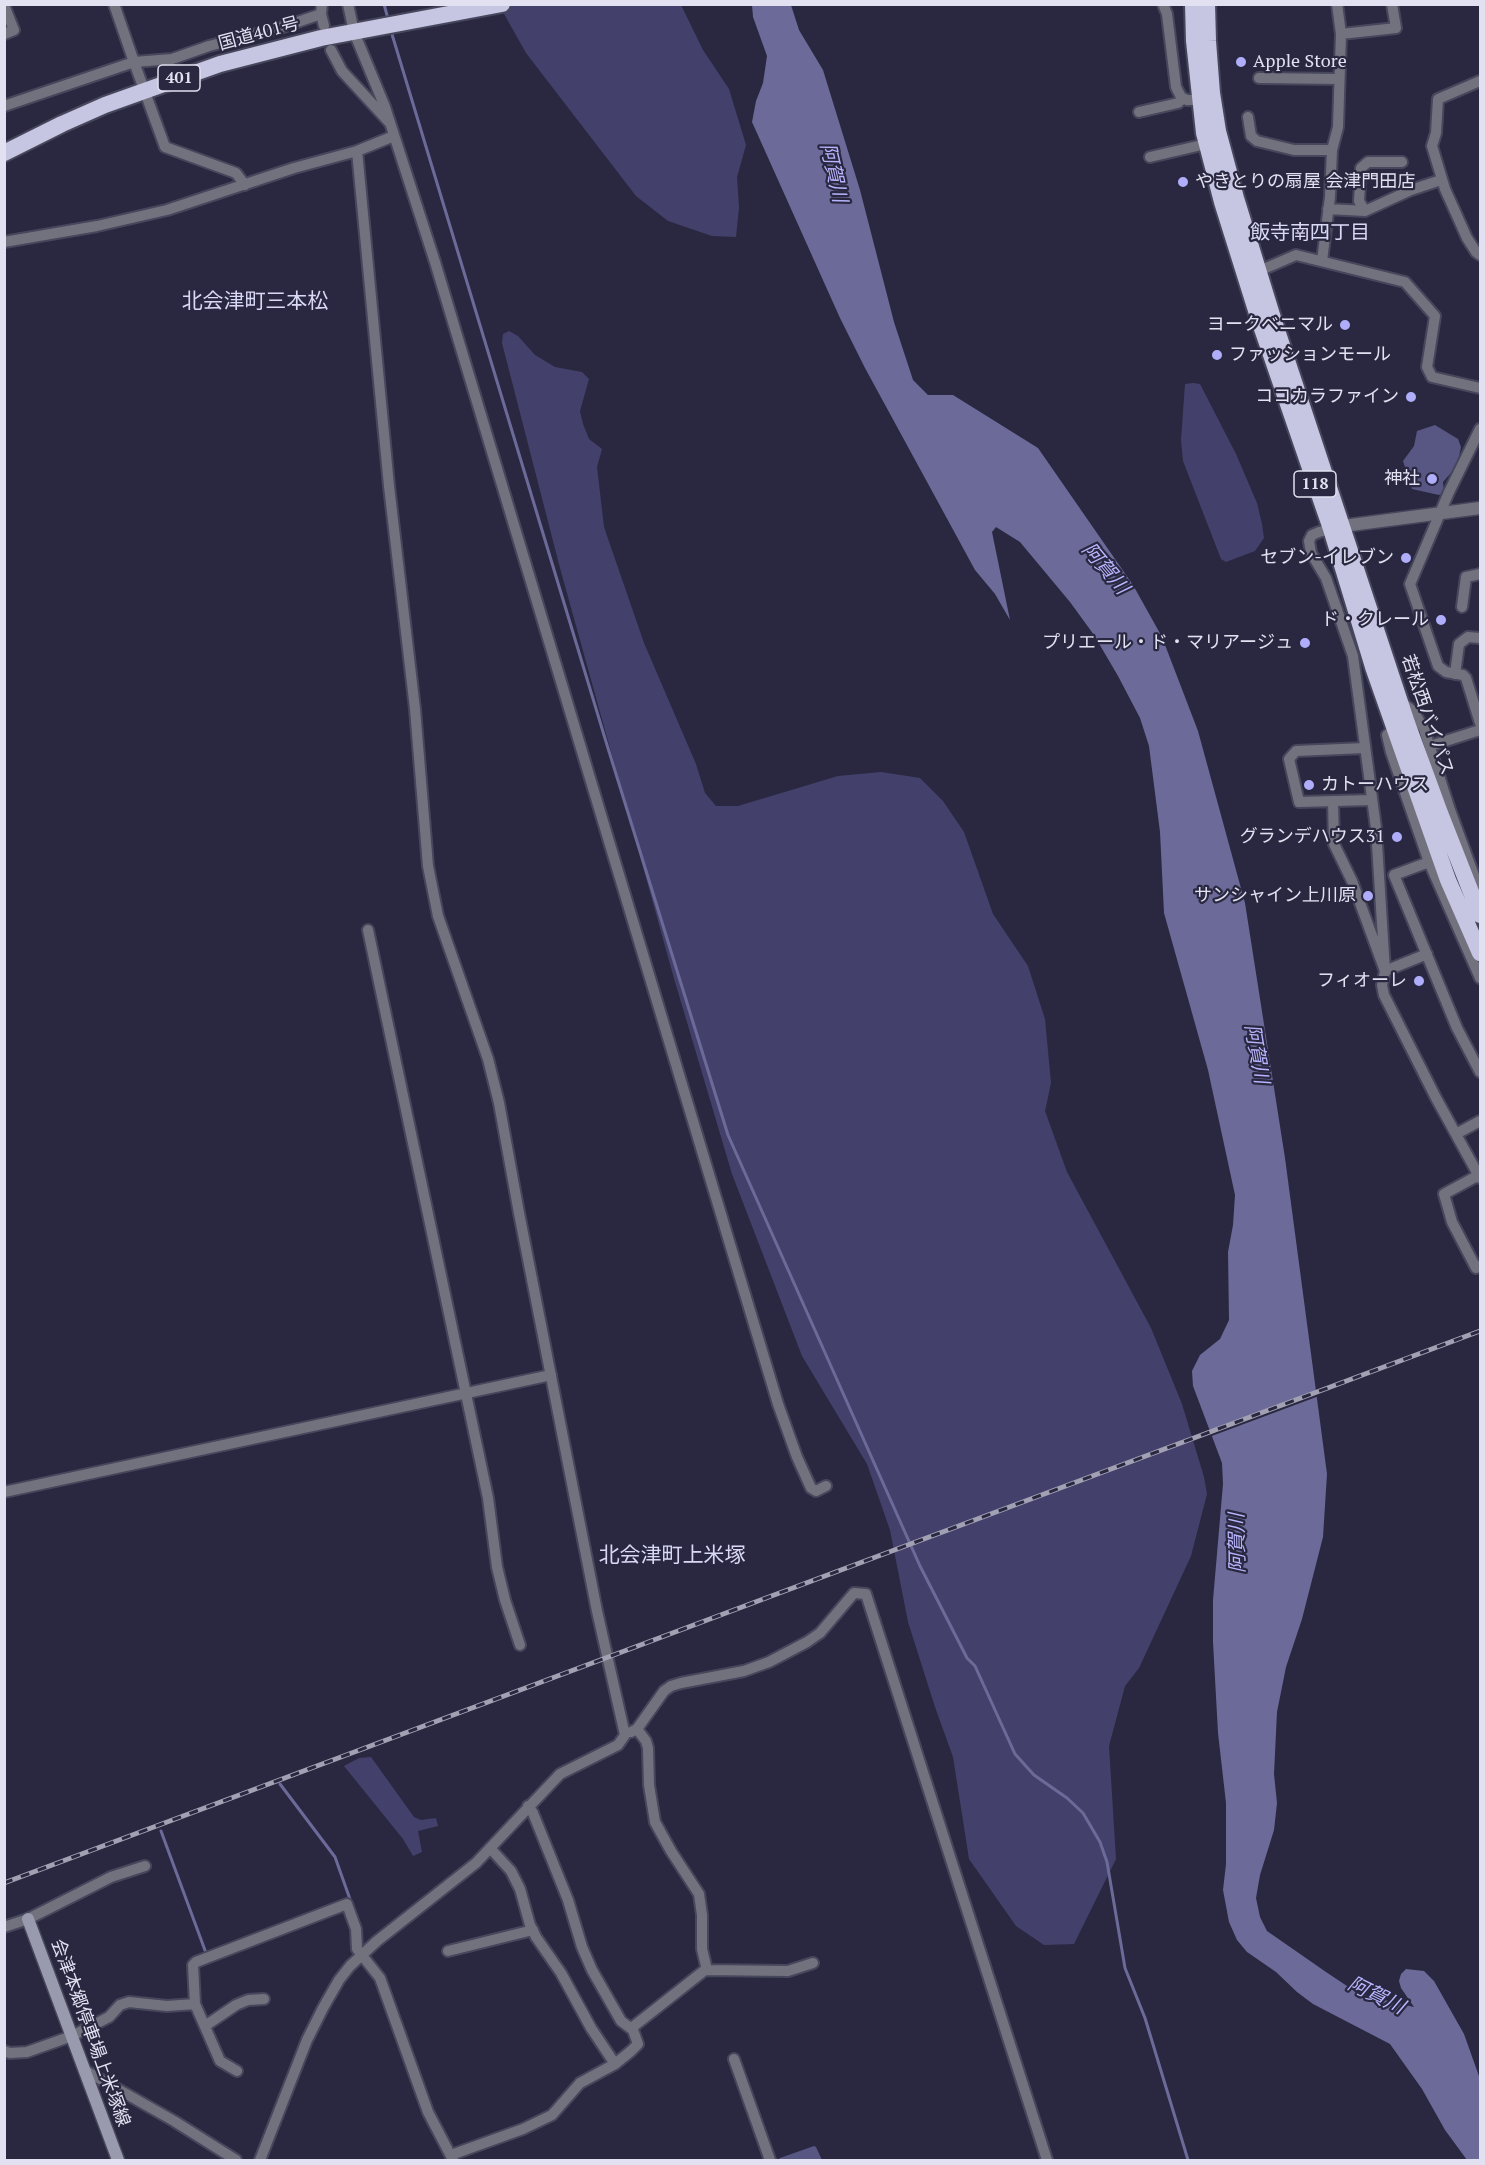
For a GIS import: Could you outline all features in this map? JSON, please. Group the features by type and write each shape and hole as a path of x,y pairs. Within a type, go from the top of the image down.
{"highway":[{"name":"国道401号","path":"4,153 62,124 144,90 220,64 291,45 502,4"},
{"name":"若松西バイパス","path":"1193,4 1191,99 1260,322 1440,813 1480,915"},
{"name":"若松西バイパス","path":"1208,4 1209,62 1218,130 1236,198 1337,528 1373,667 1448,880 1480,953"}],"main road":[{"name":"会津本郷停車場上米塚線","path":"28,1919 118,2160"}],"street":[{"path":"114,4 165,147 236,173 245,185"},
{"path":"348,4 390,122 445,292 778,1404 796,1457 811,1488 816,1491 826,1486"},
{"path":"1163,4 1167,14 1176,87 1191,99"},
{"path":"1322,261 1332,150 1338,127 1341,34 1337,4"},
{"path":"1341,34 1396,28 1392,4"},
{"path":"4,5 14,30 4,34"},
{"path":"4,106 134,62 172,59 209,46 283,27 321,9 324,26"},
{"path":"331,50 342,71 390,122"},
{"path":"1259,78 1339,79"},
{"path":"1480,81 1438,99 1436,133 1432,150 1441,180 1467,238 1480,255"},
{"path":"1140,112 1191,99"},
{"path":"1248,117 1251,136 1257,141 1294,150 1332,150"},
{"path":"4,242 97,226 157,212 294,168 357,151 394,136"},
{"path":"1150,157 1206,144"},
{"path":"357,151 390,489 415,709 428,866 438,916 488,1059 499,1103 597,1611 625,1735"},
{"path":"1365,212 1359,201 1361,168 1368,162 1402,162"},
{"path":"1328,209 1365,212 1411,190 1441,180"},
{"path":"1259,271 1296,255 1405,282 1435,316 1427,367 1432,377 1480,388"},
{"path":"1480,429 1439,514 1410,584 1433,657 1438,666 1446,672 1463,675 1466,678 1480,723"},
{"path":"1480,508 1337,528 1312,535 1309,541 1310,549 1326,578 1353,656 1376,828 1385,971 1382,986 1384,996 1480,1177 1444,1194 1452,1222 1476,1268 1480,1266"},
{"path":"1462,608 1466,577 1480,574"},
{"path":"1455,674 1459,644 1468,637 1480,638"},
{"path":"1400,700 1414,712 1430,746 1449,810 1480,892"},
{"path":"1396,728 1387,735 1390,752 1429,862 1480,978"},
{"path":"1430,746 1480,730"},
{"path":"1365,748 1296,751 1289,759 1299,802 1371,800"},
{"path":"1333,801 1334,844 1352,881 1385,971"},
{"path":"1379,878 1429,862"},
{"path":"1394,874 1457,1028 1480,1072"},
{"path":"369,930 467,1393 489,1507 497,1567 520,1645"},
{"path":"1385,971 1427,954"},
{"path":"1456,1134 1480,1121"},
{"path":"4,1492 551,1375"},
{"path":"260,2160 307,2040 339,1980 377,1941 476,1863 560,1774 618,1745 625,1735 637,1729 671,1686 744,1671 769,1662 820,1633 854,1593 866,1593 1047,2160"},
{"path":"637,1729 648,1748 649,1785 655,1822 699,1894 702,1915 702,1949 707,1970"},
{"path":"237,2071 220,2061 195,2004 193,1965 347,1904 356,1929 357,1949 361,1957 380,1978 428,2112 452,2158 552,2115 580,2083 615,2064 638,2044 633,2030 621,2020 592,1970 582,1947 568,1900 533,1813 528,1806"},
{"path":"490,1848 511,1871 520,1889 533,1930 615,2064"},
{"path":"4,1927 28,1919 111,1877 145,1866"},
{"path":"448,1951 533,1930"},
{"path":"633,2030 645,2017 707,1970 788,1971 813,1963"},
{"path":"205,2026 236,2005 248,2000 264,1999"},
{"path":"4,2051 19,2053 72,2036 109,2017 120,2005 129,2002 167,2006 195,2004"},
{"path":"734,2059 766,2159"},
{"path":"86,2071 174,2121 236,2160"}],"shaded area":[{"path":"499,5 681,5 703,50 729,89 746,145 737,177 739,208 736,237 712,236 668,221 636,196 526,53"},
{"path":"509,331 518,336 535,355 555,367 582,372 589,379 580,411 589,439 602,449 597,467 604,527 644,643 696,764 705,793 716,806 738,806 838,776 881,772 920,778 943,801 964,832 993,914 1028,966 1045,1019 1051,1083 1045,1111 1067,1172 1151,1328 1182,1404 1207,1494 1191,1556 1139,1668 1125,1686 1109,1746 1116,1859 1074,1944 1044,1945 1016,1926 969,1859 953,1757 908,1622 890,1530 867,1464 802,1356 732,1174 673,975 560,568 502,343 503,334"},
{"path":"1185,384 1200,384 1236,454 1257,503 1262,524 1264,538 1255,551 1226,562 1221,559 1183,461 1181,440"},
{"path":"1435,425 1458,439 1461,447 1457,466 1443,482 1444,493 1439,495 1412,489 1403,461 1414,446 1417,431"},
{"path":"371,1757 414,1817 421,1820 436,1818 438,1826 418,1831 422,1852 413,1856 403,1839 344,1766 359,1758"},
{"path":"814,2146 822,2160 777,2160 780,2158"}],"water":[{"name":"阿賀川","path":"752,5 791,5 799,30 823,70 860,190 894,322 913,380 928,395 953,395 1038,448 1133,585 1162,637 1198,731 1245,903 1285,1158 1327,1474 1323,1537 1302,1619 1286,1667 1277,1712 1274,1774 1277,1803 1274,1830 1260,1875 1256,1898 1260,1917 1267,1931 1359,1994 1414,2007 1401,1988 1399,1981 1401,1974 1406,1969 1424,1971 1434,1981 1464,2034 1480,2079 1480,2160 1467,2160 1390,2044 1313,2004 1297,1992 1276,1972 1247,1952 1237,1940 1229,1922 1223,1890 1226,1864 1226,1803 1218,1733 1213,1642 1213,1600 1223,1484 1222,1463 1193,1386 1192,1371 1200,1355 1220,1339 1229,1320 1228,1252 1235,1195 1208,1070 1164,913 1160,832 1149,746 1140,718 1094,635 1020,542 996,527 992,532 1010,620 995,594 975,570 865,368 840,318 752,122 756,101 763,83 767,56 753,17"}],"pier":[{"path":"1318,1390 1319,1396 1209,1437 1207,1431"}],"waterway":[{"path":"384,4 388,19"},
{"path":"391,31 607,745 728,1135 920,1566 967,1658 975,1666 1015,1754 1034,1775 1067,1798 1083,1813 1100,1842 1107,1862 1125,1968 1145,2018 1188,2160"},
{"path":"280,1784 335,1857 351,1902"},
{"path":"161,1831 206,1953"}],"railway":[{"path":"4,1883 1480,1331"}],"place":[{"name":"Apple Store","path":"1241,62"},
{"name":"やきとりの扇屋 会津門田店","path":"1183,182"},
{"name":"ヨークベニマル","path":"1345,325"},
{"name":"ファッションモール","path":"1217,355"},
{"name":"ココカラファイン","path":"1411,397"},
{"name":"神社","path":"1432,479"},
{"name":"セブン-イレブン","path":"1406,558"},
{"name":"ド・クレール","path":"1441,620"},
{"name":"プリエール・ド・マリアージュ","path":"1305,643"},
{"name":"カトーハウス","path":"1309,785"},
{"name":"グランデハウス31","path":"1397,837"},
{"name":"サンシャイン上川原","path":"1368,896"},
{"name":"フィオーレ","path":"1419,981"}],"district":[{"name":"飯寺南四丁目","path":"1310,233"},
{"name":"北会津町三本松","path":"255,302"},
{"name":"北会津町上米塚","path":"672,1556"}]}
